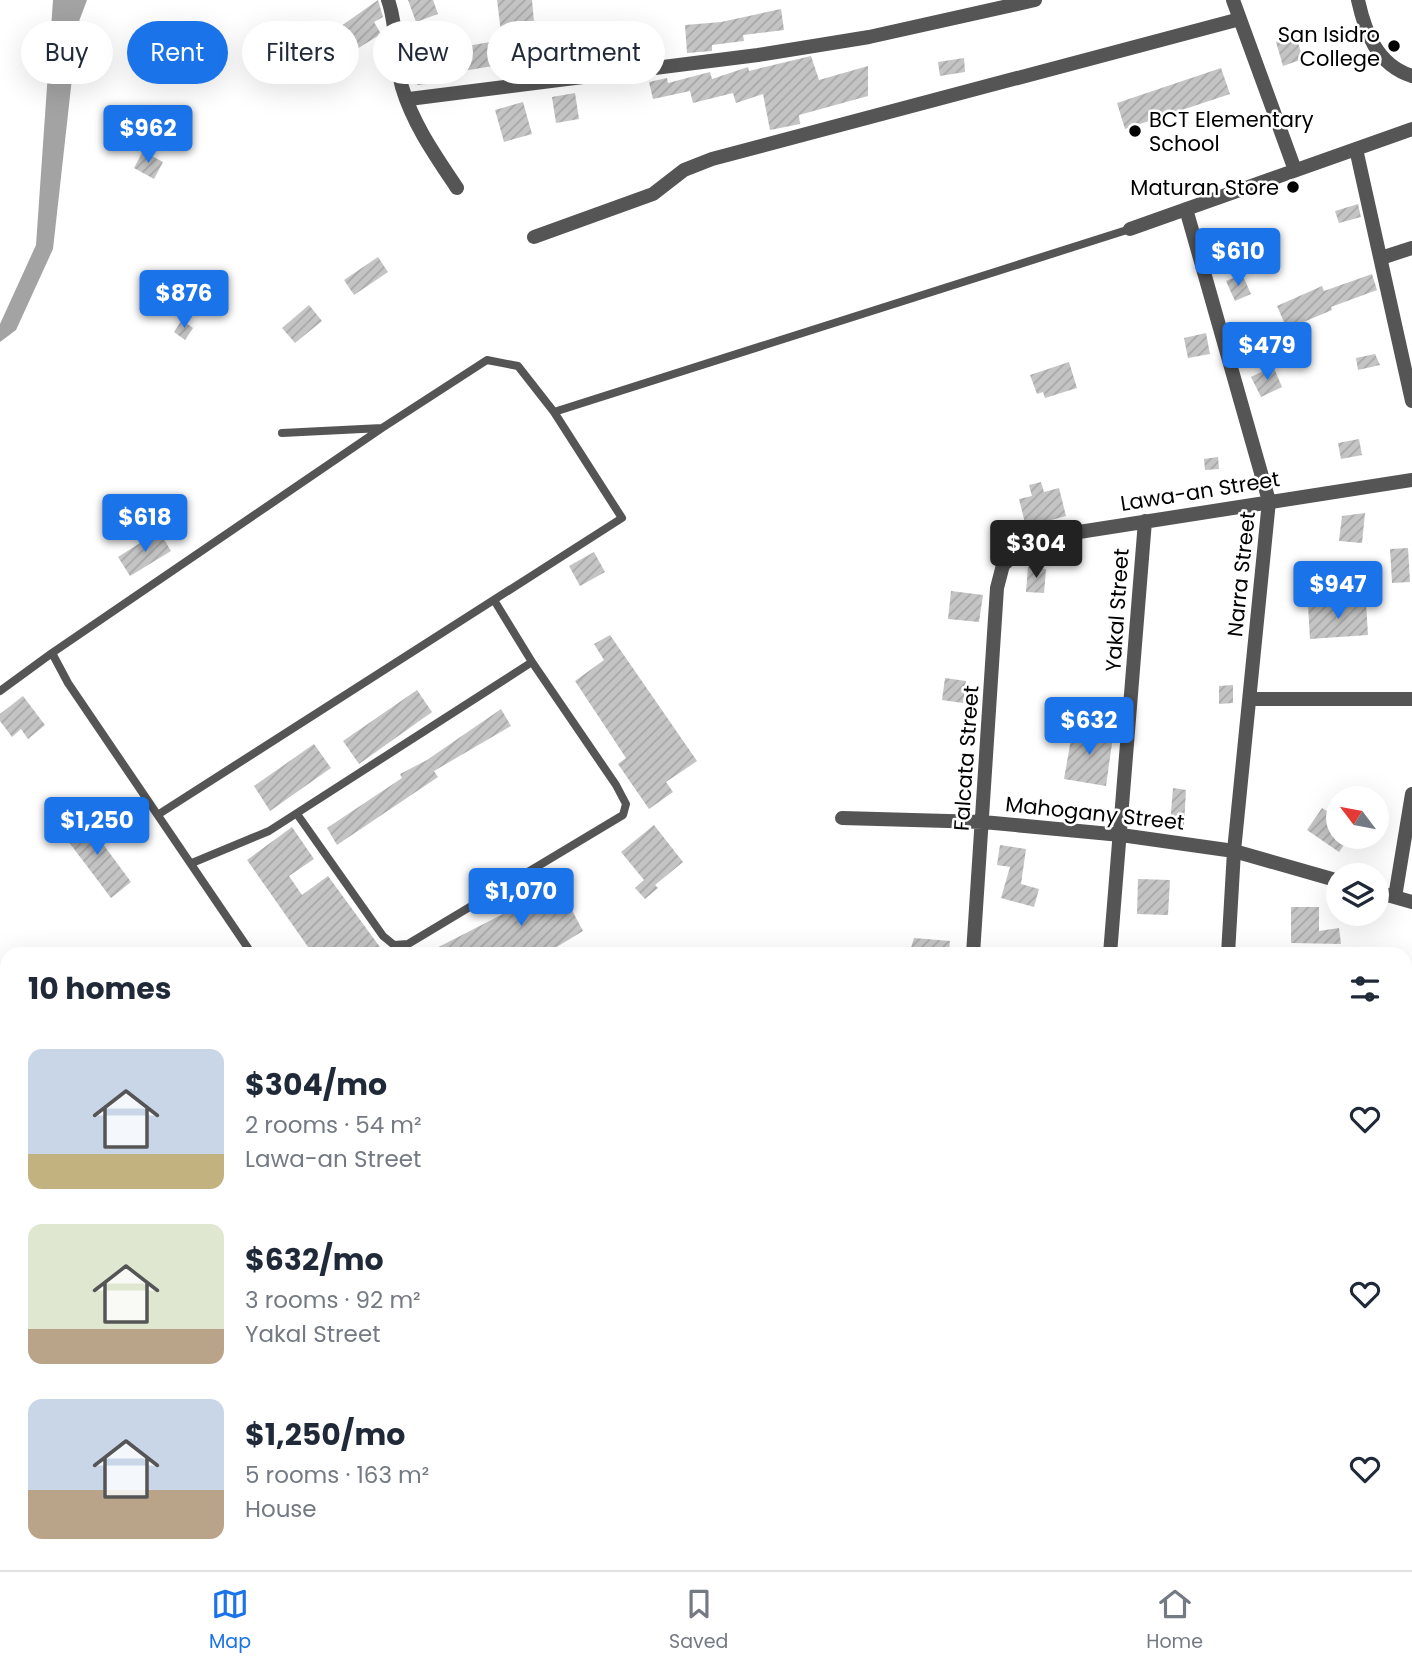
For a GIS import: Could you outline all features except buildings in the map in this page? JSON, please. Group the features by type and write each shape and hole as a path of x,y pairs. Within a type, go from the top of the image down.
{"street":[{"path":"388,0 393,14 402,88 409,99 422,137 457,188"},
{"path":"409,99 770,53 869,37 1035,0"},
{"path":"1233,0 1295,170"},
{"path":"1358,0 1365,30 1384,59 1412,76"},
{"path":"534,237 653,194 684,170 712,159 1240,19"},
{"path":"1130,229 1412,129"},
{"path":"1356,149 1412,401"},
{"name":"Narra Street","path":"1186,209 1269,501 1234,850 1228,947"},
{"path":"1381,258 1412,248"},
{"name":"Lawa-an Street","path":"1003,565 1021,549 1079,532 1412,480"},
{"name":"Yakal Street","path":"1111,947 1145,521"},
{"name":"Falcata Street","path":"974,947 997,589 1003,565"},
{"path":"1250,699 1412,699"},
{"path":"1395,897 1412,794"},
{"name":"Mahogany Street","path":"842,818 983,822 1121,835 1234,850 1326,877"},
{"path":"1389,895 1412,902"}],"lane":[{"path":"554,412 1130,229"},
{"path":"0,691 382,428 487,360 518,366 554,412 622,518 159,814"},
{"path":"282,433 382,428"},
{"path":"297,814 383,936 394,945 408,944 623,815 626,804 616,785 532,662 494,600"},
{"path":"52,653 68,683 247,947"},
{"path":"192,863 269,831 532,662"}],"shaded area":[{"path":"53,0 87,0 79,21 52,21"},
{"path":"47,84 71,84 53,249 16,330 0,342 0,324 36,245"}],"place":[{"name":"San Isidro College","path":"1394,46"},
{"name":"BCT Elementary School","path":"1135,131"},
{"name":"Maturan Store","path":"1293,187"}]}
